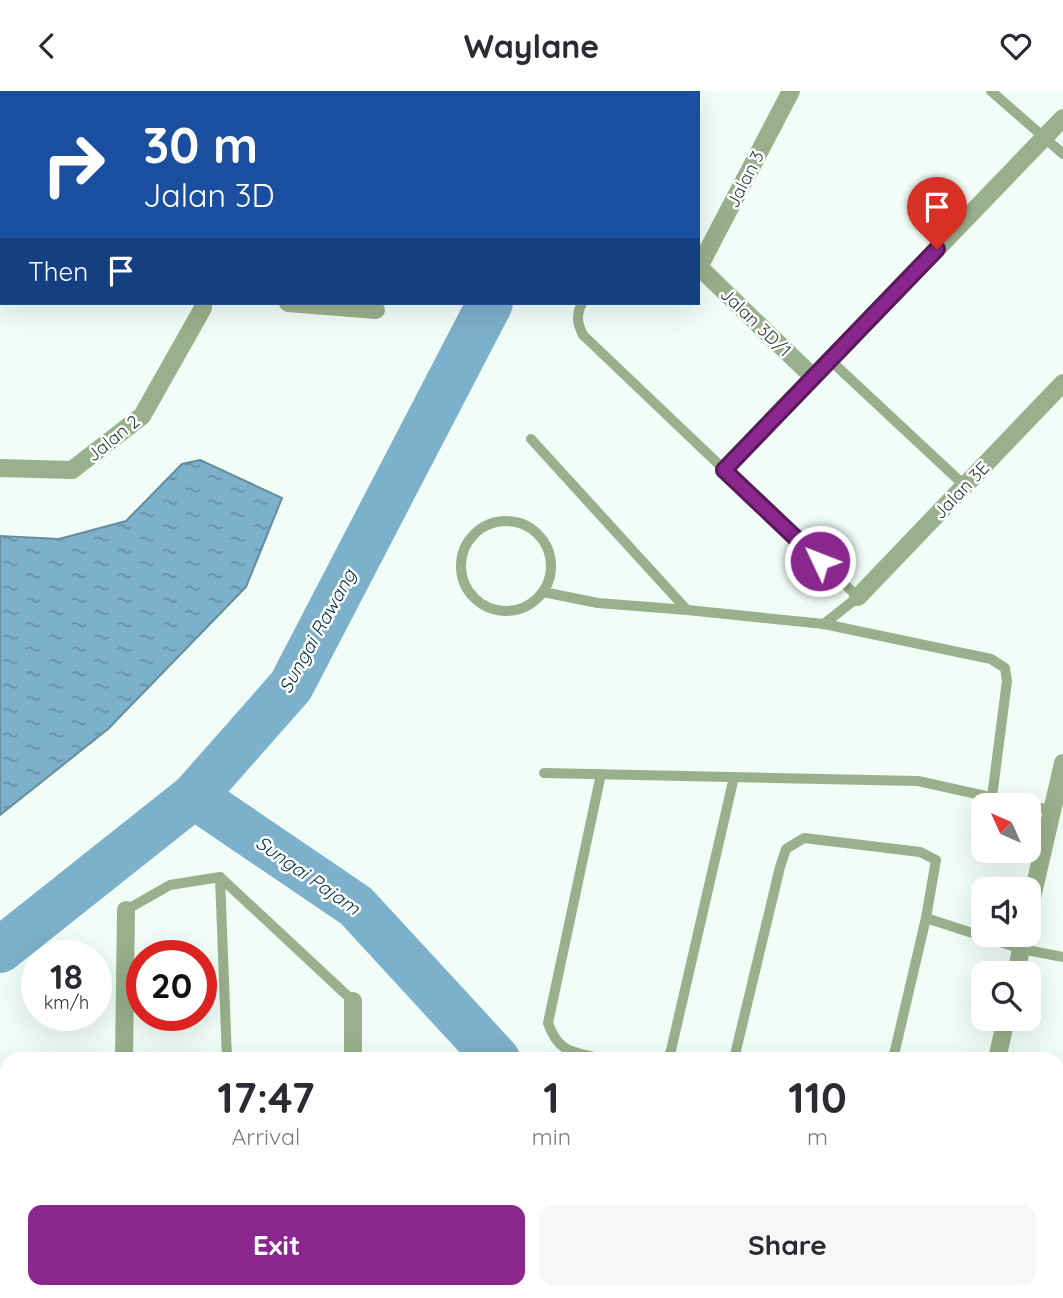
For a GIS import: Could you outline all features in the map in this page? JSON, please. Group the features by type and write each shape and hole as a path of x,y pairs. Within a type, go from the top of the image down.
{"street":[{"name":"Jalan 3","path":"700,265 791,91"},
{"path":"724,470 1063,118"},
{"name":"Jalan 3D/1","path":"700,268 813,377"},
{"name":"Jalan 2","path":"0,468 72,470 142,416 204,305"},
{"path":"313,305 376,310"},
{"name":"Jalan 3E","path":"858,597 1063,383"},
{"path":"1036,877 1063,763"},
{"path":"124,1052 126,910"},
{"path":"353,1001 353,1052"},
{"path":"999,1052 1003,1031"}],"lane":[{"path":"991,91 1063,154"},
{"path":"581,305 578,324 583,335 858,597 824,624"},
{"path":"830,360 965,486"},
{"path":"531,439 687,610"},
{"path":"516,521 528,526 546,543 551,556 552,568 543,592 534,602 510,611 485,606 467,588 462,576 461,563 470,539 490,523 516,521"},
{"path":"543,592 598,603 824,624 991,659 1005,668 1007,681 993,793"},
{"path":"544,773 918,781 974,793"},
{"path":"576,1052 562,1048 553,1037 548,1023 601,774"},
{"path":"671,1052 734,777"},
{"path":"1041,808 1051,810"},
{"path":"736,1052 780,867 786,849 804,838 920,852 936,860 926,918 895,1052"},
{"path":"126,910 170,885 220,877"},
{"path":"220,877 353,1001"},
{"path":"220,877 227,1052"},
{"path":"926,918 971,929"},
{"path":"1036,947 1063,957"}],"water":[{"path":"200,460 282,498 246,587 108,729 0,815 0,536 59,539 126,521 182,464"}],"waterway":[{"name":"Sungai Rawang","path":"0,950 194,796 291,686 489,305"},
{"name":"Sungai Pajam","path":"194,796 356,906 491,1052"}],"route":[{"path":"820,561 724,470 937,249"}]}
